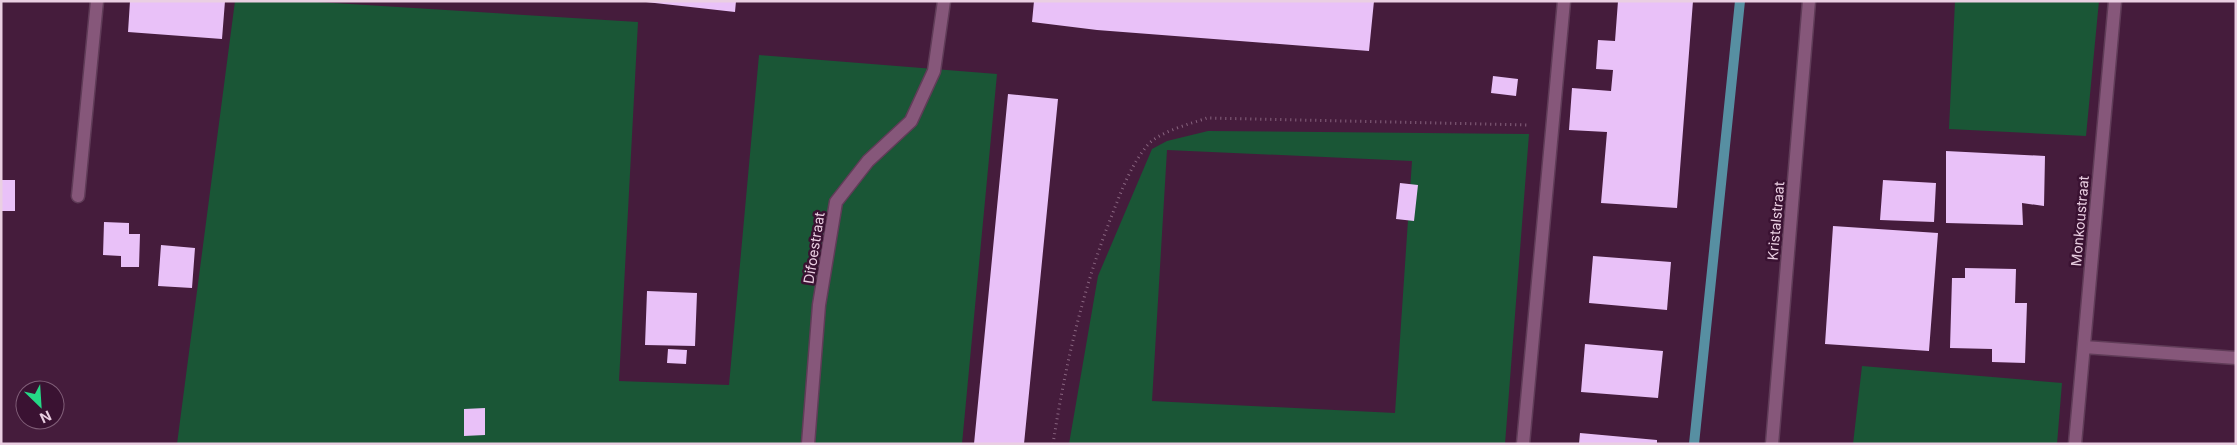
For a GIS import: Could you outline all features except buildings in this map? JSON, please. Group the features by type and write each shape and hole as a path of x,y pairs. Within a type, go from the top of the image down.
{"street":[{"path":"78,196 97,1"},
{"name":"Difoestraat","path":"808,444 820,305 836,202 868,161 911,120 934,71 944,1"},
{"path":"1523,444 1551,125 1564,1"},
{"name":"Kristalstraat","path":"1772,444 1809,1"},
{"name":"Monkoustraat","path":"2075,444 2115,1"},
{"path":"2084,347 2236,358"}],"path":[{"path":"1053,444 1061,392 1094,260 1124,183 1147,145 1170,131 1208,118 1551,125"}],"green space":[{"path":"235,1 302,1 638,22 619,381 729,385 759,55 997,74 962,444 177,444"},
{"path":"1955,1 2099,1 2086,136 1949,129"},
{"path":"1208,131 1529,134 1505,444 1069,444 1098,276 1152,149 1167,141","holes":["1167,150 1412,161 1395,413 1152,401"]},
{"path":"1862,366 2062,383 2057,444 1853,444"}],"waterway":[{"path":"1694,444 1740,1"}]}
